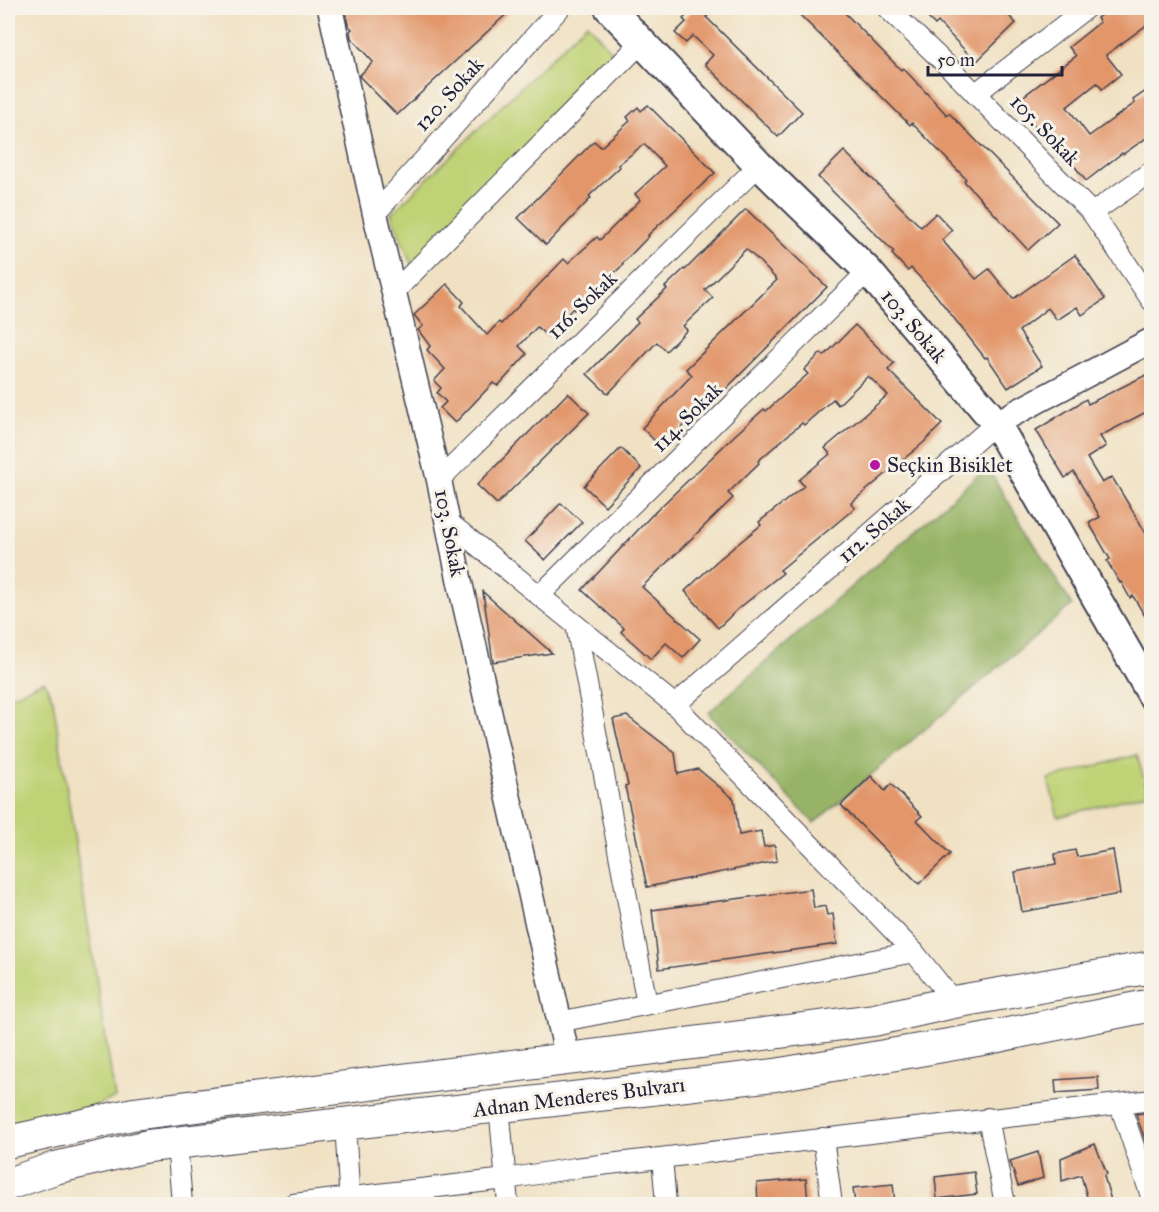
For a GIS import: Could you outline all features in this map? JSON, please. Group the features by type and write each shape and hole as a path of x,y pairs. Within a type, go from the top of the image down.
{"main road":[{"name":"103. Sokak","path":"609,8 759,165 868,271 996,423 1152,695"},
{"name":"Adnan Menderes Bulvarı","path":"8,1142 134,1114 874,1020 954,1002 1152,967"},
{"name":"Adnan Menderes Bulvarı","path":"8,1184 55,1168 148,1146 775,1075 983,1039 1152,1005"}],"street":[{"name":"103. Sokak","path":"330,8 375,214 439,480 568,1059"},
{"name":"120. Sokak","path":"375,214 560,8"},
{"name":"105. Sokak","path":"887,8 1092,213 1152,301"},
{"path":"975,94 1086,8"},
{"path":"394,292 642,42"},
{"name":"116. Sokak","path":"439,480 759,165"},
{"path":"1092,213 1152,171"},
{"name":"114. Sokak","path":"540,596 868,271"},
{"name":"112. Sokak","path":"675,705 996,423 1152,340"},
{"path":"447,521 675,705 914,952 954,1002"},
{"path":"576,625 647,1004"},
{"path":"558,1022 914,952"},
{"path":"293,1204 350,1202 575,1168 1152,1100"},
{"path":"1120,1105 1152,1199"},
{"path":"500,1106 508,1204"},
{"path":"988,1118 1005,1204"},
{"path":"345,1124 350,1202"},
{"path":"823,1138 832,1204"},
{"path":"177,1143 182,1204"},
{"path":"662,1158 666,1204"},
{"path":"8,1195 12,1204"}],"green space":[{"path":"587,23 619,60 414,271 391,214"},
{"path":"987,467 1072,605 814,823 708,713"},
{"path":"44,681 53,700 115,1098 8,1138 8,698"},
{"path":"1137,755 1148,793 1058,817 1048,779"}],"building":[{"path":"354,8 513,8 397,115 359,76 373,62 351,38 352,29 348,25 346,15"},
{"path":"694,8 715,8 706,17 802,112 778,137 705,64 713,55 693,36 686,43 675,33 686,22 683,19"},
{"path":"793,8 840,8 1058,223 1028,250 964,181 966,179 912,123 910,125"},
{"path":"918,8 1001,8 1016,23 976,62 938,22 935,25"},
{"path":"1111,8 1152,8 1152,21 1106,55 1121,74 1102,89 1097,83 1067,107 1089,136 1135,103 1133,100 1152,87 1152,134 1122,153 1086,181 1046,129 1040,133 1016,102 1076,56 1069,47 1100,22 1097,18"},
{"path":"648,105 715,173 648,235 623,265 574,310 573,308 547,336 537,327 519,346 527,354 498,386 493,383 455,423 440,408 446,402 437,393 441,388 434,381 445,369 427,350 430,346 418,330 423,326 414,315 447,284 464,302 461,306 487,335 499,322 501,324 564,259 568,263 597,237 600,240 640,200 635,194 665,166 644,144 618,165 620,167 589,196 591,198 546,245 518,218 594,141 601,147 630,121 627,117 638,107 641,111"},
{"path":"844,151 921,227 936,213 952,230 942,240 976,279 989,269 1013,299 1075,255 1105,299 1082,315 1077,307 1057,320 1048,308 1019,331 1042,366 1008,388 987,357 985,358 935,294 911,268 908,271 892,254 894,252 818,177"},
{"path":"746,209 827,287 716,399 712,396 662,448 642,428 692,375 686,369 777,280 758,260 746,249 705,290 713,298 683,326 687,330 666,351 657,342 608,394 587,374 638,322 635,319 667,289 665,287"},
{"path":"855,325 894,363 888,370 942,424 923,443 851,503 855,508 780,570 783,573 718,628 685,591 761,525 759,522 804,486 799,480 830,454 825,448 888,395 868,376 838,405 833,399 804,425 802,423 758,461 759,463 728,493 733,498 642,587 700,639 683,658 666,643 651,659 621,632 624,628 582,590 651,516 735,435 808,374 804,370 821,353 824,356"},
{"path":"1152,372 1152,409 1100,436 1106,446 1087,458 1102,483 1112,477 1152,543 1152,628 1133,596 1130,598 1107,561 1110,559 1089,523 1100,517 1074,472 1065,478 1036,430 1086,399 1088,404"},
{"path":"568,393 589,413 497,504 477,485"},
{"path":"621,448 641,468 605,506 584,486"},
{"path":"561,503 582,522 545,560 525,541"},
{"path":"483,592 552,653 493,662"},
{"path":"627,716 675,753 678,774 698,769 734,799 739,835 761,831 764,847 775,845 777,861 647,887 613,719"},
{"path":"871,776 885,791 891,784 922,816 917,820 950,854 919,884 841,805"},
{"path":"1075,850 1077,857 1113,850 1120,894 1022,912 1015,872 1056,864 1055,854"},
{"path":"811,889 814,908 825,906 827,915 833,914 837,944 659,969 652,910"},
{"path":"1098,1077 1099,1090 1056,1093 1055,1080"},
{"path":"1152,1112 1152,1160 1136,1114"},
{"path":"1095,1144 1107,1174 1104,1176 1112,1204 1089,1204 1081,1175 1062,1181 1061,1158"},
{"path":"1038,1152 1043,1178 1018,1186 1010,1161"},
{"path":"974,1172 977,1194 937,1199 935,1177"},
{"path":"806,1179 808,1204 758,1204 757,1183"},
{"path":"893,1184 895,1204 855,1204 853,1188"}],"place":[{"name":"Seçkin Bisiklet","path":"875,465"}]}
